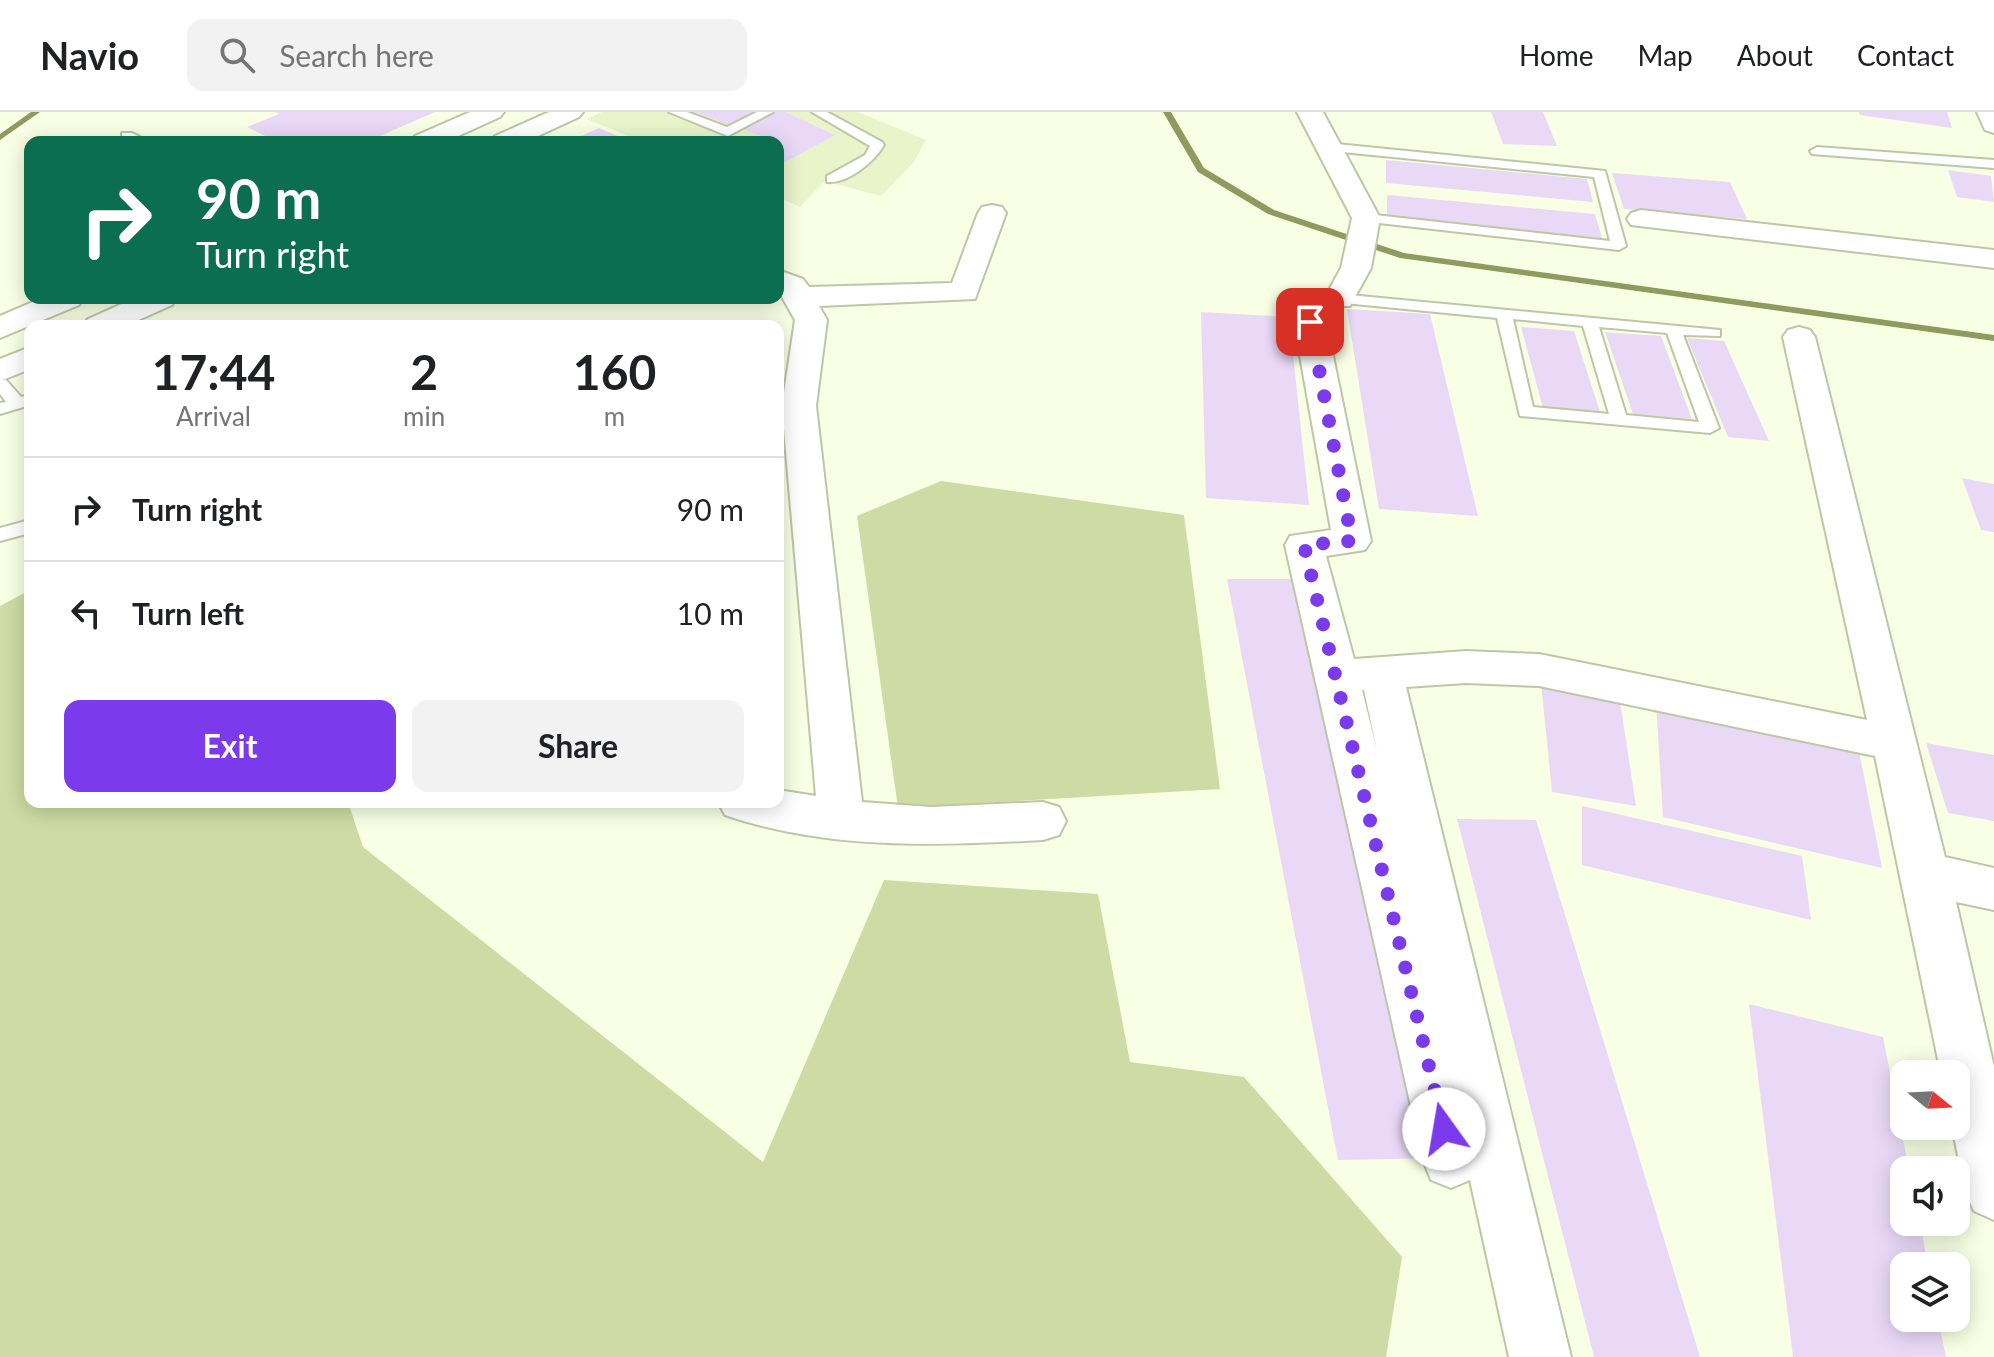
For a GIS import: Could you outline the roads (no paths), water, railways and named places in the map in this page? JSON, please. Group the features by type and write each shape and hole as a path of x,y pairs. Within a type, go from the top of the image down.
{"street":[{"path":"437,136 491,112"},
{"path":"517,136 570,112"},
{"path":"1310,112 1365,223 1356,268 1339,299 1346,312 1334,322 1310,322 1352,541 1304,545 1359,675 1540,1357"},
{"path":"1990,112 1994,123"},
{"path":"788,288 964,292 992,213"},
{"path":"1641,219 1994,259"},
{"path":"788,288 811,320 788,408 841,820"},
{"path":"0,328 54,304"},
{"path":"112,320 148,304"},
{"path":"1799,337 1925,874 1994,1191"},
{"path":"0,371 24,360"},
{"path":"1359,675 1466,667 1539,670 1895,743"},
{"path":"1359,675 1451,1160"},
{"path":"774,808 841,820 931,827 1043,821"},
{"path":"1925,874 1994,889"}],"lane":[{"path":"675,112 728,132 767,112"},
{"path":"818,112 875,140 877,145 870,158 832,179"},
{"path":"1327,147 1600,174 1619,246 1365,223"},
{"path":"1817,151 1994,164"},
{"path":"1339,299 1714,333"},
{"path":"1503,312 1526,412 1710,428 1673,329"},
{"path":"1589,321 1619,420"},
{"path":"0,384 16,404"},
{"path":"0,535 24,528"}],"waterway":[{"path":"0,138 36,112"},
{"path":"1167,112 1201,170 1271,212 1403,256 1994,338"}]}
